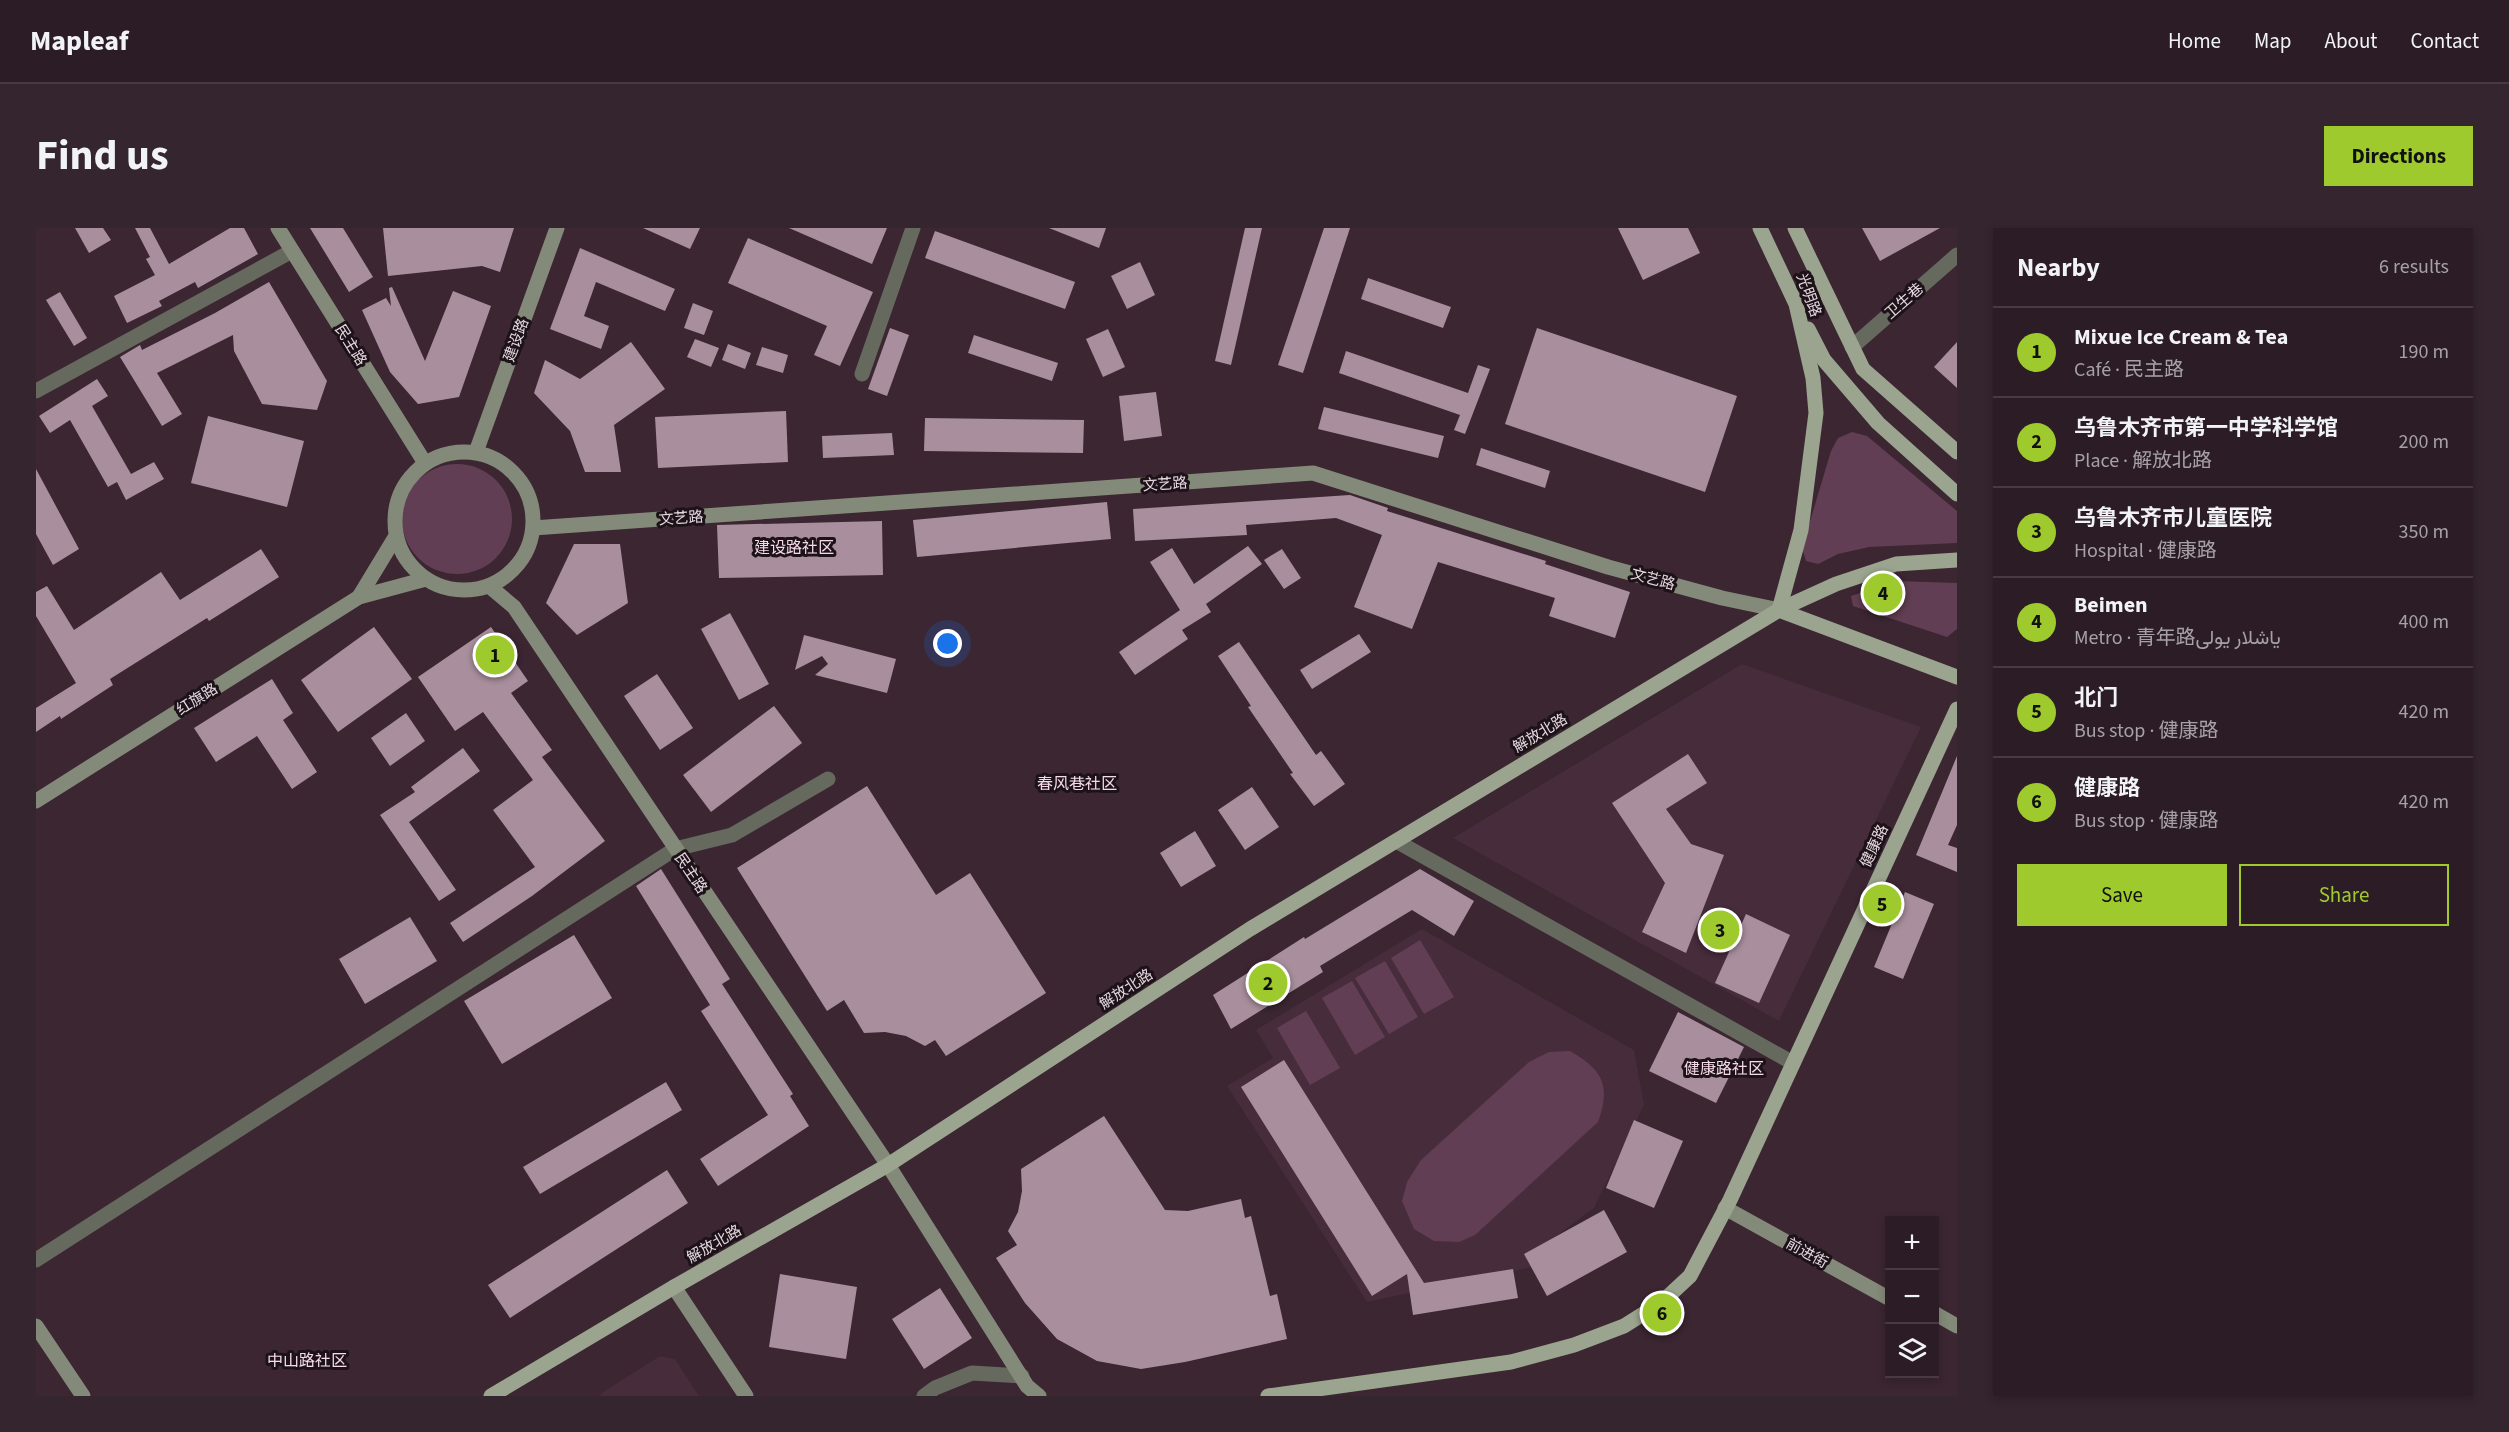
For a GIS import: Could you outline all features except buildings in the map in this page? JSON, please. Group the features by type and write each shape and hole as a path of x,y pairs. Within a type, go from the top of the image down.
{"main road":[{"name":"光明路","path":"1760,228 1796,304 1814,378 1816,413 1802,530 1779,610"},
{"name":"光明路","path":"1795,228 1863,369 1957,452"},
{"path":"1796,304 1824,360 1878,423 1957,494"},
{"name":"解放北路","path":"491,1396 674,1287 888,1166 1250,929 1779,610 1836,584 1896,564 1957,560"},
{"path":"1779,610 1957,677"},
{"name":"健康路","path":"1268,1396 1511,1362 1574,1345 1624,1326 1662,1302 1690,1276 1728,1204 1957,709"}],"street":[{"name":"民主路","path":"278,228 425,463"},
{"name":"建设路","path":"476,452 557,228"},
{"path":"862,374 914,228"},
{"path":"36,391 292,251"},
{"name":"卫生巷","path":"1852,347 1957,255"},
{"path":"476,452 495,459 512,471 525,488 532,507 533,528 528,546 519,563 505,576 489,586 467,590 446,588 426,579 412,567 402,552 396,536 395,515 399,495 410,477 425,463 441,455 476,452"},
{"name":"文艺路","path":"533,528 1313,473 1608,567 1722,598 1779,610"},
{"path":"359,597 396,536"},
{"path":"359,597 426,579"},
{"name":"民主路","path":"489,586 514,607 888,1166 1022,1376 1038,1396"},
{"name":"红旗路","path":"36,801 359,597"},
{"path":"36,1260 675,849 732,835 828,779"},
{"path":"1396,841 1792,1062"},
{"name":"前进街","path":"1728,1204 1885,1285"},
{"name":"前进街","path":"1728,1204 1885,1296"},
{"path":"674,1287 746,1396"},
{"path":"1939,1315 1957,1326"},
{"path":"1937,1324 1957,1336"},
{"path":"36,1326 83,1396"},
{"path":"924,1396 935,1388 972,1373 1022,1376"}],"shaded area":[{"path":"1852,432 1867,436 1957,511 1957,543 1869,547 1838,554 1818,564 1806,561 1802,548 1831,451 1838,438"},
{"path":"457,464 478,468 496,480 508,498 512,519 508,540 496,558 478,570 457,574 436,570 418,558 406,540 402,519 406,498 418,480 436,468"},
{"path":"1897,581 1957,583 1957,629 1947,637 1853,606 1851,596"},
{"path":"1742,664 1921,727 1779,1021 1453,838"},
{"path":"1422,929 1634,1050 1644,1105 1594,1208 1540,1248 1537,1266 1367,1302 1227,1086 1273,1058 1256,1030"},
{"path":"1420,940 1454,997 1424,1014 1391,958"},
{"path":"1385,961 1418,1017 1389,1034 1355,978"},
{"path":"1352,981 1385,1037 1355,1055 1322,998"},
{"path":"1306,1011 1340,1068 1310,1085 1277,1028"},
{"path":"1570,1051 1590,1065 1601,1080 1604,1098 1598,1122 1475,1235 1459,1242 1434,1241 1414,1229 1402,1201 1407,1182 1421,1160 1529,1062 1549,1052"},
{"path":"660,1356 675,1359 699,1396 601,1396 600,1394"}],"place":[{"name":"Beimen","path":"1883,593"},
{"name":"Mixue Ice Cream & Tea","path":"495,655"},
{"name":"北门","path":"1882,904"},
{"name":"乌鲁木齐市儿童医院","path":"1720,930"},
{"name":"乌鲁木齐市第一中学科学馆","path":"1268,983"},
{"name":"健康路","path":"1662,1313"}],"district":[{"name":"建设路社区","path":"794,547"},
{"name":"春风巷社区","path":"1077,783"},
{"name":"健康路社区","path":"1724,1068"},
{"name":"中山路社区","path":"307,1360"}]}
